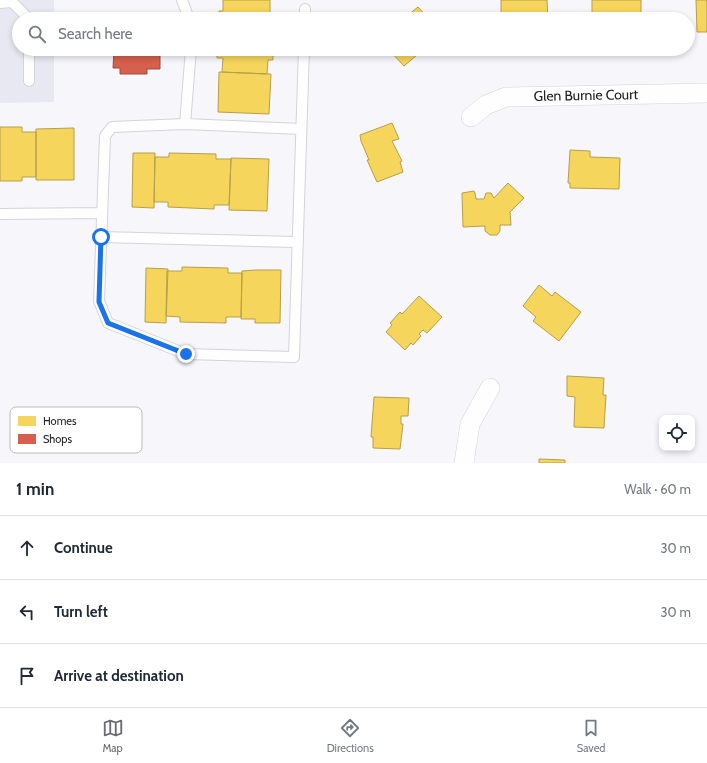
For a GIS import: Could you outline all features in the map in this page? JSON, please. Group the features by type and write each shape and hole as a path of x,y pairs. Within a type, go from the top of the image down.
{"street":[{"name":"Glen Burnie Court","path":"471,117 486,105 506,97 707,93"},
{"path":"464,463 470,424 490,388"}],"lane":[{"path":"182,0 186,12"},
{"path":"0,3 11,1 22,12"},
{"path":"29,56 29,81"},
{"path":"185,124 191,56"},
{"path":"301,129 185,124 112,126 105,136 99,302 108,323 186,354 294,357 304,56"},
{"path":"0,214 102,212"},
{"path":"101,237 298,242"}],"shaded area":[{"path":"0,0 54,0 54,12 12,12 12,56 54,56 54,102 0,103"}],"building: Homes":[{"path":"223,0 270,0 270,12 219,12 223,11"},
{"path":"501,0 547,0 548,12 501,12"},
{"path":"592,0 641,0 641,12 592,12"},
{"path":"696,0 707,0 707,32 697,32"},
{"path":"418,7 423,12 412,12"},
{"path":"217,56 273,56 273,60 268,60 267,74 222,72 223,58 217,58"},
{"path":"395,56 416,56 404,66"},
{"path":"219,72 271,74 269,114 218,112"},
{"path":"392,123 399,139 392,141 402,161 400,162 403,172 377,182 367,160 369,160 360,135"},
{"path":"0,127 22,127 22,132 36,132 36,177 22,177 22,181 0,181"},
{"path":"74,128 74,180 36,180 36,129"},
{"path":"570,150 590,151 590,157 620,158 619,189 570,188 570,183 568,183"},
{"path":"133,153 155,153 154,208 132,207"},
{"path":"169,153 216,154 216,159 231,159 229,205 214,205 214,209 168,207 168,202 154,202 155,157 169,157"},
{"path":"231,158 269,159 267,211 229,210"},
{"path":"508,183 524,198 510,212 511,225 500,225 500,231 497,235 490,235 485,231 485,226 463,227 462,193 474,191 476,199 484,199 486,193 491,193 494,198"},
{"path":"182,267 228,268 228,273 242,273 241,317 226,317 226,323 180,322 180,317 166,316 167,271 182,271"},
{"path":"146,268 168,269 166,323 145,322"},
{"path":"281,270 280,323 255,323 255,319 241,319 242,271"},
{"path":"539,285 552,296 555,292 581,312 559,341 533,321 536,317 523,306"},
{"path":"419,296 442,317 427,333 423,330 419,334 421,336 413,345 411,343 405,350 386,332 392,325 390,323 400,312 402,314"},
{"path":"567,376 604,378 603,395 606,395 604,428 574,427 575,397 567,396"},
{"path":"374,397 409,398 408,416 401,416 401,424 403,424 400,449 373,448 373,437 371,437"},
{"path":"539,459 565,460 565,463 539,463"}],"building: Shops":[{"path":"114,56 160,56 160,69 147,69 147,74 120,74 120,68 113,68"}],"route":[{"path":"101,237 99,302 108,323 186,354"}]}
